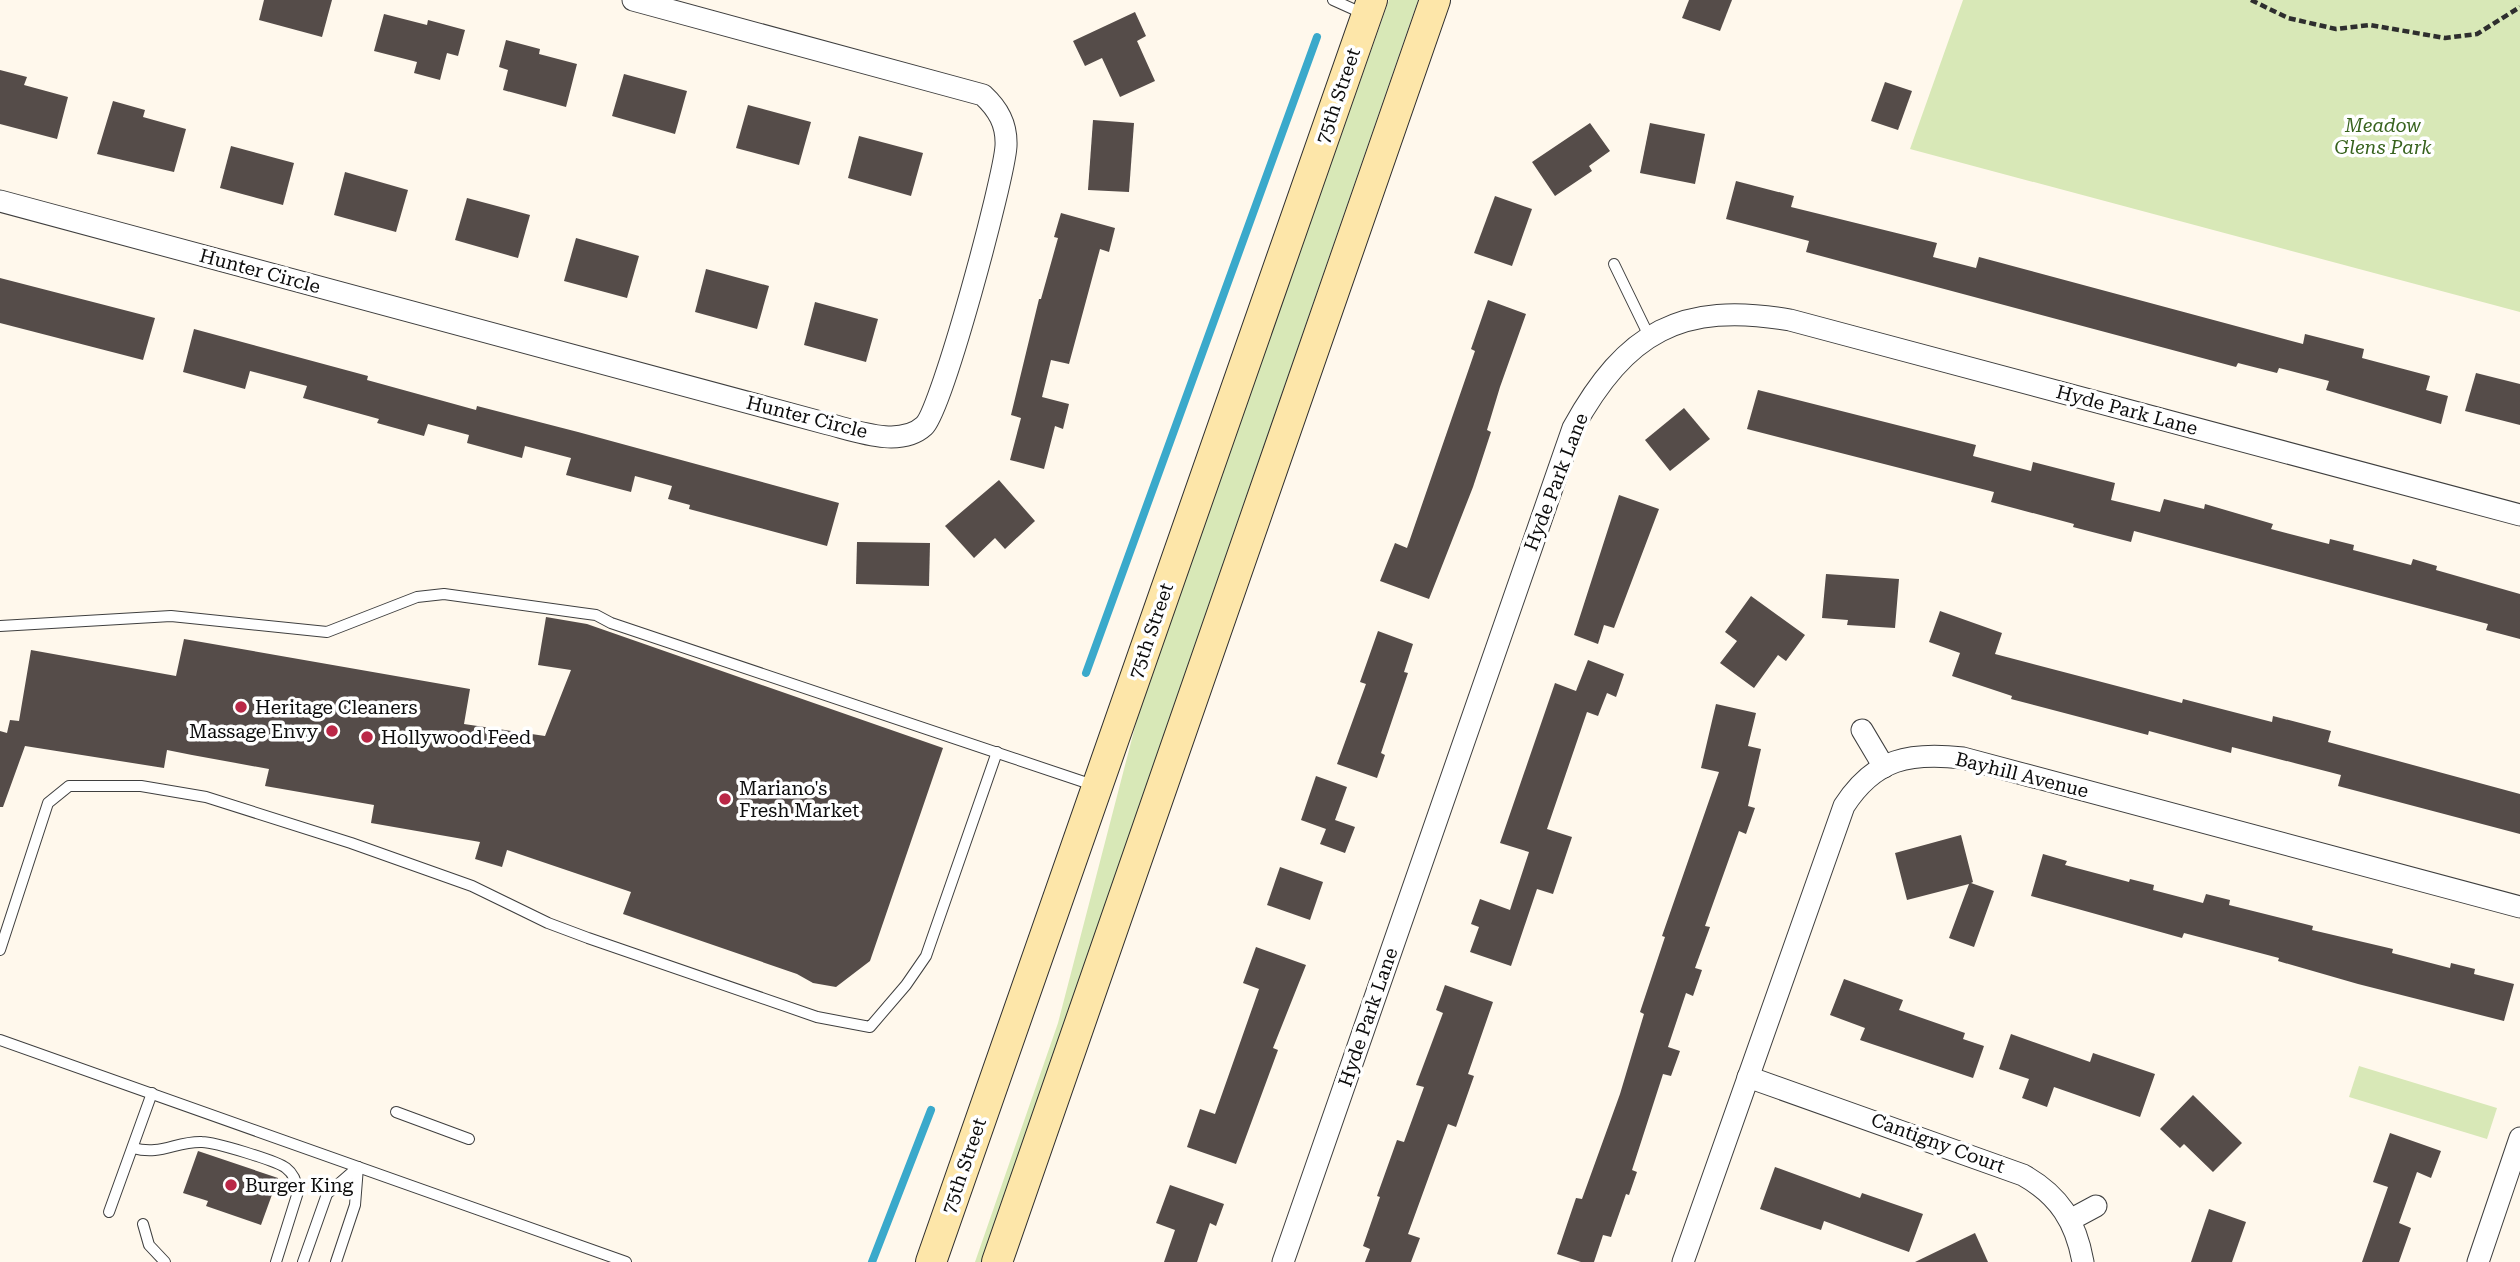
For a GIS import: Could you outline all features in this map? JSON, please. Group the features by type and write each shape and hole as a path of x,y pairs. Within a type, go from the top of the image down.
{"main road":[{"path":"997,1262 1435,0"},
{"name":"75th Street","path":"930,1262 1369,7"}],"street":[{"name":"Hunter Circle","path":"0,201 828,424 870,434 904,437 924,426 943,390 994,202 1006,146 1004,123 996,107 983,95 633,0"},
{"name":"Hyde Park Lane","path":"1283,1262 1573,428 1593,393 1614,366 1649,336 1691,319 1728,313 1752,313 1790,320 2520,515"},
{"path":"1862,730 1884,767"},
{"name":"Bayhill Avenue","path":"1683,1262 1844,806 1861,783 1884,767 1914,755 1963,758 2520,907"},
{"name":"Cantigny Court","path":"1748,1077 2000,1164 2052,1193 2078,1236 2083,1262"},
{"path":"2478,1262 2519,1143"},
{"path":"2070,1220 2096,1206"}],"lane":[{"path":"1333,0 1369,7"},
{"path":"1614,264 1649,336"},
{"path":"0,626 171,616 327,632 418,597 444,594 506,600 596,615 611,623 1096,786"},
{"path":"0,950 48,803 69,786 141,786 206,797 351,843 472,886 548,923 588,938 817,1017 870,1027 906,985 926,956 997,752"},
{"path":"0,1040 626,1262"},
{"path":"109,1212 152,1093"},
{"path":"396,1112 469,1139"},
{"path":"133,1148 151,1153 200,1142 215,1143 286,1168 296,1181 298,1192 275,1262"},
{"path":"303,1262 327,1194 358,1167"},
{"path":"336,1262 355,1205 358,1167"},
{"path":"143,1224 149,1245 165,1262"}],"path":[{"path":"2251,0 2288,18 2336,29 2371,25 2445,38 2477,34 2520,8"}],"green space":[{"path":"1389,0 1418,0 981,1262 975,1262 1058,1023 1142,700"},
{"name":"Meadow Glens Park","path":"1963,0 2520,0 2520,312 1910,149"},
{"path":"2359,1066 2497,1108 2487,1139 2349,1097"}],"building":[{"path":"264,0 332,0 322,37 259,20"},
{"path":"1689,0 1732,0 1720,31 1682,18"},
{"path":"1135,12 1146,36 1137,41 1155,81 1120,97 1102,58 1085,66 1073,41"},
{"path":"384,14 427,25 428,20 465,30 458,56 447,53 440,80 414,73 417,62 374,51"},
{"path":"506,40 540,49 539,54 577,64 566,107 503,90 508,70 499,67"},
{"path":"0,70 27,77 24,85 68,97 57,139 0,124"},
{"path":"624,74 687,91 675,134 612,116"},
{"path":"1885,82 1912,91 1898,130 1871,121"},
{"path":"113,101 145,110 143,117 186,129 174,172 97,154"},
{"path":"748,105 811,122 799,165 736,148"},
{"path":"1093,120 1134,123 1129,192 1088,190"},
{"path":"1590,123 1610,151 1589,166 1592,171 1555,196 1532,162"},
{"path":"1650,123 1705,134 1695,184 1640,173"},
{"path":"859,136 923,153 911,196 848,178"},
{"path":"231,146 294,163 283,205 220,188"},
{"path":"345,172 408,190 396,232 334,215"},
{"path":"1736,181 1794,196 1791,207 1937,243 1933,257 1976,268 1979,257 2303,344 2305,334 2364,349 2362,358 2430,376 2426,390 2448,396 2441,424 2326,390 2329,381 2279,368 2277,373 2238,363 2236,367 1806,252 1809,241 1726,219"},
{"path":"1495,196 1532,209 1512,266 1474,253"},
{"path":"467,198 530,215 518,258 455,240"},
{"path":"1061,213 1115,228 1109,252 1100,249 1069,364 1051,360 1042,397 1069,404 1063,429 1055,426 1044,469 1010,460 1021,418 1011,415 1039,299 1058,238 1054,237"},
{"path":"576,238 639,256 627,298 564,281"},
{"path":"706,269 769,286 757,329 695,312"},
{"path":"0,278 155,318 143,360 0,323"},
{"path":"1488,300 1526,314 1500,387 1487,430 1491,432 1473,487 1429,599 1380,581 1395,543 1407,548 1475,351 1471,349"},
{"path":"815,302 878,319 866,362 804,345"},
{"path":"194,329 368,376 367,380 476,410 477,406 839,503 827,546 689,509 690,505 668,499 672,486 635,476 631,492 566,475 571,458 525,446 522,458 467,443 469,435 428,424 424,436 377,423 379,419 303,398 307,386 250,371 245,389 183,372"},
{"path":"2476,373 2520,384 2520,425 2465,411"},
{"path":"1758,390 1976,445 1973,456 2031,471 2033,462 2115,483 2111,500 2160,512 2164,499 2204,509 2205,504 2273,524 2271,529 2329,544 2330,539 2354,545 2353,550 2411,565 2413,559 2437,566 2436,570 2520,594 2520,639 2486,630 2488,624 2134,531 2131,542 2073,527 2074,524 1991,502 1994,492 1747,429"},
{"path":"1684,408 1710,439 1670,471 1645,440"},
{"path":"999,480 1035,521 1005,549 995,538 974,558 945,526"},
{"path":"1619,495 1659,509 1614,628 1604,625 1598,644 1574,635"},
{"path":"857,542 930,543 929,586 856,584"},
{"path":"1826,574 1899,579 1895,628 1847,625 1848,620 1822,618"},
{"path":"1751,596 1805,635 1786,661 1778,655 1754,688 1720,663 1737,641 1725,632"},
{"path":"1940,611 2002,633 1995,654 2182,703 2183,699 2272,722 2273,716 2331,731 2328,742 2520,794 2520,834 2338,786 2341,775 2232,747 2231,753 2149,731 2148,735 2011,699 2012,696 1952,676 1960,653 1929,642"},
{"name":"Mariano's Fresh Market","path":"546,617 587,624 943,748 870,961 836,987 813,983 797,974 623,914 631,892 507,850 502,867 475,859 480,842 371,823 374,805 265,786 269,769 167,750 164,768 25,746 3,807 0,807 0,731 7,733 10,720 19,721 31,650 176,676 184,639 470,689 464,724 545,736 571,670 538,665"},
{"path":"1378,631 1413,644 1404,672 1408,673 1381,753 1385,755 1377,778 1337,764 1366,684 1360,682"},
{"path":"1588,660 1624,674 1616,697 1607,693 1598,716 1587,712 1547,829 1572,837 1553,894 1537,889 1511,966 1470,952 1479,927 1471,924 1480,899 1510,910 1529,852 1500,843 1555,683 1576,691"},
{"path":"1716,704 1756,713 1748,746 1761,749 1748,806 1755,808 1746,834 1739,831 1705,926 1710,927 1695,968 1702,970 1693,996 1686,993 1668,1047 1680,1051 1671,1076 1663,1074 1632,1170 1637,1172 1629,1195 1626,1194 1611,1237 1603,1235 1594,1262 1581,1262 1557,1254 1576,1198 1582,1199 1620,1094 1644,1014 1640,1012 1665,937 1662,936 1719,772 1701,768"},
{"path":"1316,776 1347,787 1335,820 1355,827 1345,853 1320,844 1326,829 1301,820"},
{"path":"1961,835 1973,882 1971,883 1994,891 1974,947 1949,938 1969,884 1907,900 1895,853"},
{"path":"2043,854 2067,861 2065,865 2129,882 2130,879 2154,885 2153,890 2203,903 2206,894 2230,900 2229,905 2313,926 2312,930 2393,949 2392,953 2450,968 2451,963 2475,969 2474,974 2514,984 2504,1021 2358,984 2278,961 2279,958 2184,933 2182,938 2031,896"},
{"path":"1280,867 1323,882 1310,920 1267,905"},
{"path":"1256,947 1306,965 1273,1048 1278,1050 1236,1164 1187,1147 1200,1109 1215,1114 1259,989 1243,983"},
{"path":"1844,979 1903,1000 1899,1010 1965,1033 1963,1039 1984,1046 1973,1078 1860,1040 1865,1028 1830,1015"},
{"path":"1445,985 1493,1002 1468,1074 1474,1076 1456,1127 1448,1124 1408,1234 1420,1238 1411,1262 1365,1262 1370,1249 1363,1246 1380,1197 1377,1196 1397,1140 1404,1142 1424,1087 1416,1085 1443,1013 1436,1010"},
{"path":"2011,1034 2090,1062 2093,1053 2155,1074 2140,1117 2054,1087 2047,1107 2022,1098 2029,1079 1999,1069"},
{"path":"2193,1095 2242,1143 2213,1172 2184,1144 2180,1148 2160,1129"},
{"path":"2390,1133 2441,1151 2431,1178 2417,1172 2399,1223 2411,1228 2399,1262 2362,1262 2388,1187 2373,1182"},
{"name":"Burger King","path":"198,1151 278,1178 261,1225 206,1206 208,1201 183,1193"},
{"path":"1775,1167 1860,1198 1862,1193 1923,1214 1909,1252 1824,1221 1821,1230 1760,1209"},
{"path":"1170,1185 1224,1204 1216,1226 1210,1223 1197,1262 1164,1262 1175,1230 1156,1223"},
{"path":"2209,1209 2246,1222 2232,1262 2191,1262"},
{"path":"1975,1233 1988,1262 1915,1262"}],"waterway":[{"path":"1086,673 1317,37"},
{"path":"872,1262 931,1110"}],"place":[{"name":"Heritage Cleaners","path":"241,707"},
{"name":"Massage Envy","path":"332,731"},
{"name":"Hollywood Feed","path":"367,737"},
{"name":"Mariano's Fresh Market","path":"725,799"},
{"name":"Burger King","path":"231,1185"}]}
